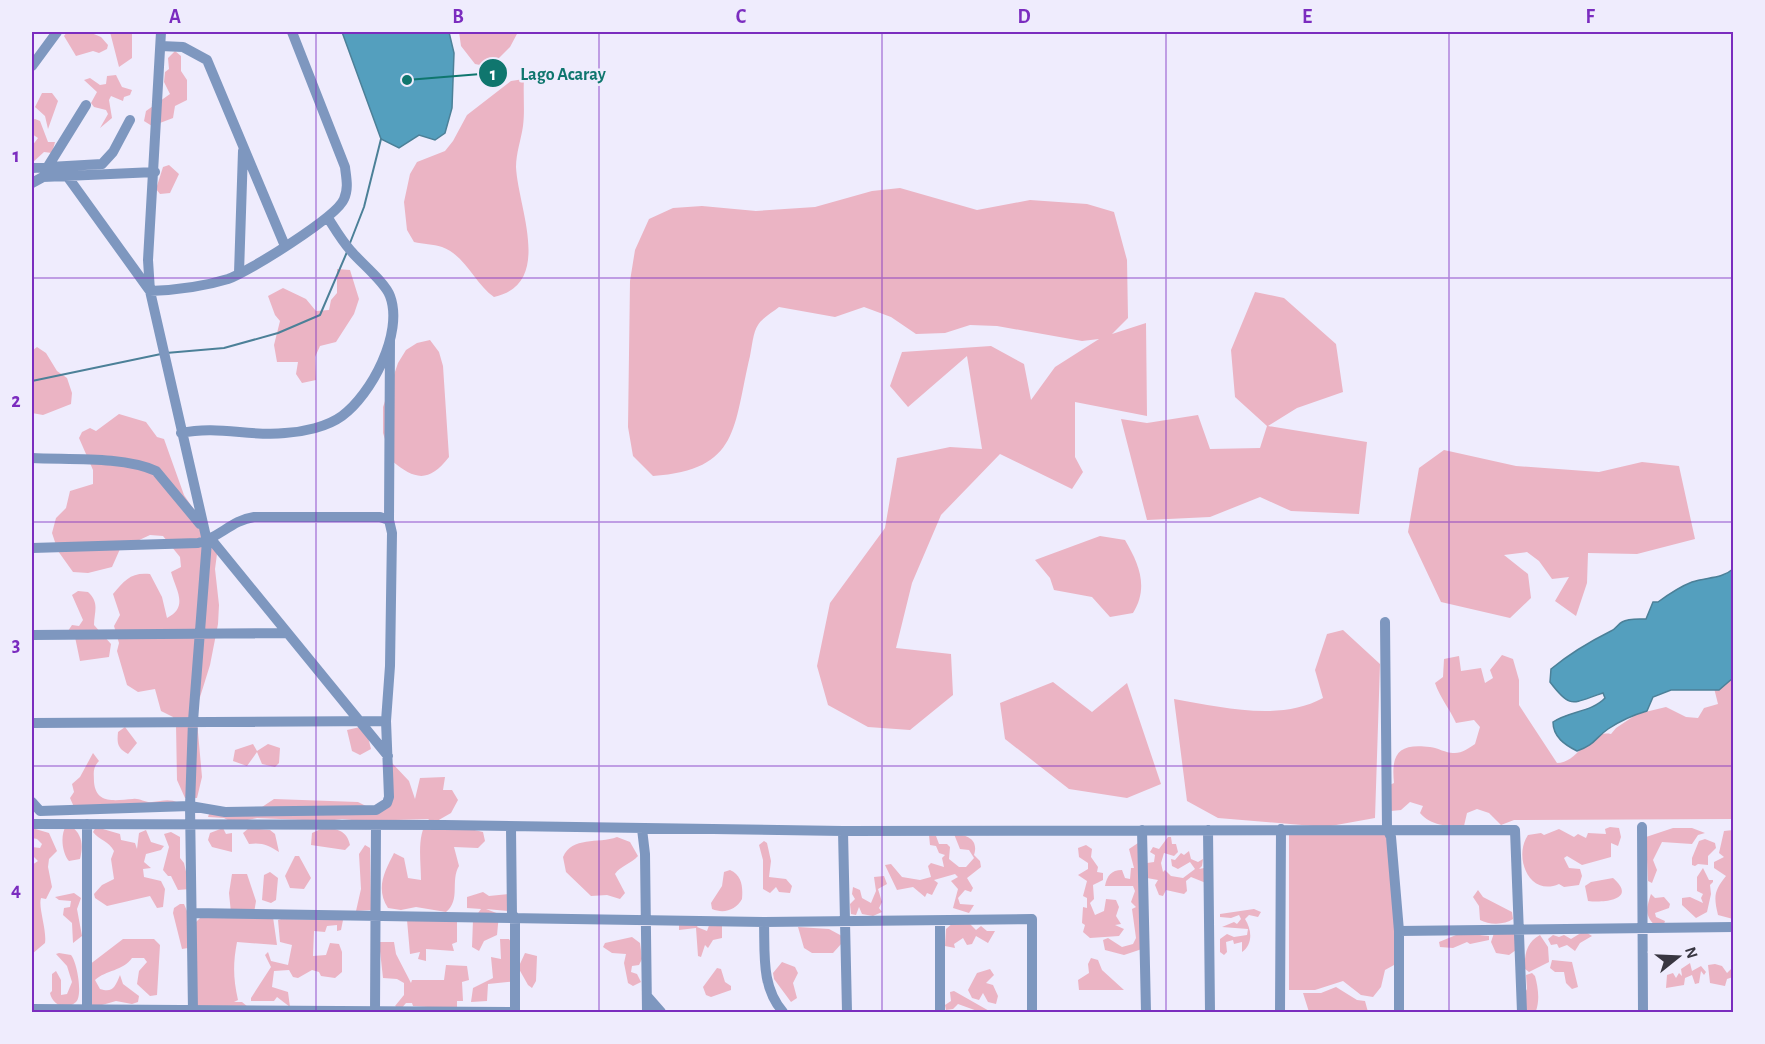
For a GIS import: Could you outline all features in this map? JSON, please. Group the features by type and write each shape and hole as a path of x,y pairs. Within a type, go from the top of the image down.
{"street":[{"path":"32,66 57,32"},
{"path":"161,32 155,172 148,260 150,291 201,526"},
{"path":"150,291 206,285 239,273 328,218 344,200 347,186 345,167 292,32"},
{"path":"161,46 183,47 207,60 285,246"},
{"path":"47,168 86,105"},
{"path":"32,168 102,164 113,152 130,120"},
{"path":"239,273 243,147"},
{"path":"32,183 43,177 155,172"},
{"path":"67,177 150,291"},
{"path":"32,802 40,811 190,806 225,812 376,810 387,803 389,797 386,721 390,666 392,533 389,520 390,296 348,248 328,218"},
{"path":"181,433 202,428 284,434 308,429 339,418 361,400 380,368 390,340"},
{"path":"32,458 112,462 156,471 201,526 208,540 388,756"},
{"path":"32,548 208,540 245,518 380,517 389,520"},
{"path":"193,1011 190,806 199,632 208,540"},
{"path":"1385,622 1388,829 1391,837 1399,931 1399,1012"},
{"path":"32,635 287,633"},
{"path":"32,723 357,719 386,721"},
{"path":"32,824 376,825 843,831 1515,830 1522,1012"},
{"path":"87,824 87,1011"},
{"path":"375,1012 376,825"},
{"path":"1642,827 1643,1012"},
{"path":"32,1009 514,1012 512,828"},
{"path":"642,829 647,921 647,1012"},
{"path":"1280,1012 1281,829"},
{"path":"1142,830 1146,1012"},
{"path":"1208,830 1210,1012"},
{"path":"843,831 847,1012"},
{"path":"193,913 764,922 940,922 1032,919 1032,1012"},
{"path":"764,922 766,984 772,1000 783,1012"},
{"path":"940,922 940,1012"},
{"path":"1399,931 1734,927"},
{"path":"647,996 661,1012"}],"shaded area":[{"path":"67,32 89,32 101,37 108,45 107,49 99,53 93,51 76,56 64,36"},
{"path":"110,32 132,32 132,58 119,67"},
{"path":"459,32 518,32 510,47 490,67 475,64 461,46"},
{"path":"175,51 181,56 181,71 187,80 187,100 175,106 173,118 152,126 144,121 146,111 170,94 164,82 165,72 169,69 168,58"},
{"path":"116,75 122,87 132,90 123,101 111,96 109,100 112,118 100,128 108,114 106,110 94,107 91,103 97,92 84,80 90,78 100,85 106,84 107,76"},
{"path":"524,79 524,120 516,167 526,223 528,261 523,277 512,289 494,297 481,285 464,263 450,251 439,246 414,242 407,230 404,202 410,174 417,162 445,151 467,115 511,81"},
{"path":"42,93 52,93 58,101 48,129 45,116 35,107"},
{"path":"32,120 40,121 48,142 55,142 52,153 44,152 32,163 32,146 38,138 32,134"},
{"path":"169,165 179,174 170,193 160,194 156,189 163,167"},
{"path":"900,188 977,210 1030,200 1087,204 1114,212 1127,260 1128,318 1112,334 1146,323 1147,416 1075,402 1075,457 1083,472 1072,489 1000,454 941,515 912,583 896,648 951,654 953,695 910,730 868,727 828,705 817,666 830,603 885,528 897,458 950,447 982,449 967,356 908,407 890,386 902,352 991,346 1024,364 1031,400 1055,367 1099,339 1082,341 997,326 970,325 945,333 916,334 891,317 864,307 835,317 779,307 762,320 756,328 735,424 728,440 717,454 702,465 681,472 653,476 633,456 628,427 630,281 635,250 649,219 673,208 702,206 756,211 815,207 872,191"},
{"path":"337,269 350,270 359,299 354,314 336,342 320,346 315,357 316,380 302,383 296,374 298,362 277,362 274,345 280,321 275,315 268,296 283,288 306,299 316,311 329,310 331,300 337,293"},
{"path":"1255,292 1284,298 1336,344 1343,392 1297,408 1268,426 1367,442 1359,514 1291,511 1260,497 1210,517 1147,520 1121,419 1147,423 1198,415 1210,449 1260,448 1267,426 1235,397 1231,350"},
{"path":"430,340 439,352 443,366 449,457 435,471 422,476 408,472 392,461 383,433 383,407 398,363 406,350 417,343"},
{"path":"37,347 46,353 57,371 67,378 72,393 71,404 43,415 32,413 32,351"},
{"path":"119,414 146,422 157,437 164,439 184,495 209,532 217,554 215,569 219,605 218,624 210,665 196,710 202,777 197,798 185,798 177,780 176,724 173,717 161,711 155,689 138,692 127,685 117,651 119,643 114,626 120,615 113,594 125,581 138,574 150,574 162,597 167,618 174,614 178,609 179,598 171,572 181,567 180,557 163,536 150,535 120,549 112,567 88,573 73,572 58,551 52,533 56,518 66,508 70,491 93,484 93,470 79,438 82,432 90,428 96,431"},
{"path":"1444,450 1516,466 1599,472 1642,462 1679,466 1695,539 1637,554 1588,553 1587,583 1576,616 1555,601 1569,577 1552,579 1539,561 1527,552 1504,555 1528,574 1531,598 1510,618 1441,602 1408,532 1419,468"},
{"path":"1100,536 1125,540 1138,567 1141,585 1138,603 1133,613 1110,617 1092,597 1054,590 1050,578 1035,560"},
{"path":"78,591 88,592 94,600 96,608 94,625 111,644 109,657 80,661 75,637 68,631 72,625 79,626 83,620 72,595"},
{"path":"1343,630 1380,664 1375,818 1325,827 1218,818 1187,801 1174,699 1231,709 1269,711 1306,705 1323,698 1315,670 1327,634"},
{"path":"1502,655 1513,659 1519,680 1519,705 1557,763 1571,758 1596,736 1611,734 1637,714 1666,707 1686,717 1698,718 1704,708 1718,704 1713,684 1733,668 1733,819 1514,820 1501,825 1489,813 1477,809 1467,813 1464,826 1458,826 1429,821 1420,813 1423,806 1410,802 1401,810 1391,811 1385,787 1394,783 1396,758 1404,749 1419,746 1456,753 1475,744 1480,727 1474,720 1456,723 1435,683 1443,677 1444,659 1459,656 1461,671 1481,668 1485,683 1493,678 1490,670"},
{"path":"1053,682 1092,712 1127,683 1161,784 1127,798 1069,789 1005,739 1000,703"},
{"path":"125,727 137,743 128,754 122,750 118,742 118,732"},
{"path":"360,727 366,729 371,749 360,755 352,751 347,730"},
{"path":"253,744 257,751 268,744 280,748 279,763 275,767 262,764 257,752 247,766 233,761 235,750"},
{"path":"93,753 99,761 95,766 94,782 103,798 108,800 136,799 149,802 169,800 179,803 74,807 70,798 74,792 72,784 80,777"},
{"path":"392,763 409,781 415,799 420,778 445,777 443,790 452,790 458,800 451,813 437,821 483,832 485,841 478,848 454,847 459,866 455,878 453,902 446,912 416,907 401,910 388,908 382,894 387,866 394,853 404,858 408,878 421,880 422,832 429,819 327,821 257,818 233,823 224,818 208,817 212,805 233,812 256,811 274,799 358,802 376,811 388,801"},
{"path":"66,826 75,829 80,837 82,845 80,859 69,861 65,853 62,839"},
{"path":"96,827 120,834 121,840 135,843 137,849 139,833 146,830 151,842 164,846 161,850 146,854 144,862 151,868 143,869 144,877 161,881 165,889 163,907 157,908 150,896 107,906 95,898 94,894 102,885 114,879 111,859 114,851 93,832"},
{"path":"325,827 341,832 347,837 350,845 345,850 311,845 312,833"},
{"path":"32,828 49,833 57,851 49,859 48,867 52,887 46,899 41,898 40,902 45,943 32,954 32,865 38,861 32,855 32,847 40,848 42,844 32,838"},
{"path":"223,828 226,834 232,833 232,852 212,847 208,840 210,833"},
{"path":"249,828 270,830 275,834 279,852 265,845 249,844 243,833"},
{"path":"1619,828 1621,837 1618,846 1611,843 1611,857 1582,865 1567,856 1564,858 1569,868 1580,869 1582,876 1579,885 1564,887 1559,884 1548,887 1539,885 1527,873 1522,854 1528,835 1541,833 1544,835 1559,829 1574,837 1578,834 1586,838 1588,833 1606,834 1605,829"},
{"path":"1673,828 1692,828 1705,833 1698,835 1692,844 1662,842 1653,860 1657,870 1652,883 1648,881 1646,837"},
{"path":"1734,830 1733,919 1718,915 1716,893 1726,876 1714,868 1714,862 1724,857 1719,853 1724,831"},
{"path":"171,832 180,837 180,858 184,863 190,889 178,890 171,876 163,870 169,847 164,834"},
{"path":"1289,833 1395,833 1394,965 1385,970 1381,987 1373,997 1361,995 1343,981 1315,990 1289,990"},
{"path":"954,834 971,839 975,845 974,855 980,861 981,867 967,878 973,888 971,892 965,890 958,898 960,904 974,905 969,913 953,908 958,889 951,881 958,877 955,874 934,880 938,883 932,895 927,893 925,897 913,887 897,890 885,865 891,864 902,877 920,880 931,877 928,866 931,863 944,867 942,858 945,855 939,853 936,846 930,845 929,835 936,836 939,844 947,844 950,847 949,859 959,867 966,867 974,858 969,850 960,849"},
{"path":"617,837 630,842 638,856 615,874 625,893 620,899 607,895 591,896 566,872 563,857 567,850 579,843"},
{"path":"1168,837 1171,837 1172,844 1176,844 1178,852 1174,856 1164,853 1161,863 1163,872 1165,870 1171,876 1183,878 1195,869 1190,862 1178,869 1172,866 1171,859 1175,860 1181,853 1184,855 1189,851 1191,859 1198,862 1203,859 1199,869 1204,868 1206,883 1191,877 1186,881 1187,891 1184,894 1166,890 1163,896 1159,895 1155,885 1158,880 1147,878 1147,863 1154,862 1155,855 1150,852 1153,847 1159,849"},
{"path":"1705,839 1715,843 1716,848 1708,856 1708,865 1692,865 1692,858 1699,841"},
{"path":"764,841 767,843 771,861 769,877 786,879 792,886 790,893 779,892 776,887 770,893 763,889 763,860 759,845"},
{"path":"1138,843 1142,949 1124,955 1105,950 1103,940 1108,938 1122,947 1133,944 1136,938 1132,909 1136,907 1131,902 1135,891 1133,886 1105,886 1108,877 1115,871 1122,870 1125,878 1130,879 1131,868 1134,868 1129,849"},
{"path":"365,845 370,848 371,910 356,911 361,889 359,854"},
{"path":"1086,845 1092,849 1091,857 1098,867 1097,872 1103,873 1103,880 1093,885 1094,899 1090,903 1095,915 1104,911 1106,899 1116,900 1119,907 1116,916 1121,924 1115,925 1124,929 1119,936 1090,938 1083,932 1085,925 1082,923 1083,907 1087,908 1087,898 1083,896 1087,881 1078,875 1088,869 1088,863 1079,857 1078,848"},
{"path":"295,856 299,856 311,878 304,889 290,888 285,876"},
{"path":"1703,868 1709,880 1713,882 1710,885 1711,894 1707,912 1696,918 1682,905 1682,898 1690,897 1703,903 1701,898 1703,894 1697,891 1697,877"},
{"path":"730,870 741,882 742,899 729,910 712,909 711,903 722,886 724,872"},
{"path":"270,872 278,878 276,900 271,903 262,900 264,875"},
{"path":"232,874 247,874 256,901 254,913 231,913 229,893"},
{"path":"884,876 887,884 878,889 882,902 879,908 882,912 873,916 862,914 859,907 856,915 851,914 850,904 855,899 852,894 853,887 860,890 862,898 871,903 876,891 874,877"},
{"path":"1613,878 1622,891 1616,899 1588,901 1585,886 1591,882"},
{"path":"1478,890 1483,897 1512,912 1513,919 1497,924 1480,920 1479,906 1473,897"},
{"path":"483,892 489,896 509,894 508,911 486,909 499,914 497,935 484,941 479,951 472,947 473,920 481,909 467,908 467,897"},
{"path":"74,893 81,898 77,909 82,936 73,943 72,923 63,915 64,908 70,907 71,901 59,900 55,897"},
{"path":"1651,894 1655,898 1664,897 1670,904 1669,908 1655,913 1656,917 1665,921 1664,924 1654,924 1649,917 1648,906"},
{"path":"184,904 193,925 200,918 273,917 277,945 237,942 234,971 238,1000 234,1002 242,1002 254,1012 194,1012 188,948 182,949 173,913 174,908"},
{"path":"1254,909 1261,912 1258,917 1249,915 1245,919 1250,932 1250,941 1246,949 1242,952 1242,942 1234,944 1233,940 1226,942 1227,952 1224,955 1220,952 1220,939 1227,934 1234,937 1247,935 1248,929 1222,927 1234,922 1237,924 1241,919 1239,915 1231,918 1220,917 1220,914"},
{"path":"457,918 457,942 452,944 454,951 426,949 426,961 418,959 420,952 410,954 407,920"},
{"path":"278,920 343,920 341,930 337,931 337,925 327,926 325,932 314,931 313,956 326,955 330,943 339,944 342,952 342,972 335,978 321,976 319,972 312,970 298,978 293,977 289,970 274,971 272,987 288,992 290,1007 277,997 274,1001 251,1001 271,967 265,955 268,952 271,961 288,965 292,945 280,942"},
{"path":"711,920 722,925 722,938 713,940 708,948 705,945 701,957 698,956 696,928 679,930 679,925 699,924 697,927 707,931"},
{"path":"954,922 968,922 976,930 981,926 987,931 995,931 988,943 976,936 972,944 967,945 963,938 954,944 955,948 945,946 946,929"},
{"path":"798,927 829,929 842,936 842,943 833,953 812,953 804,948"},
{"path":"1584,931 1592,936 1580,943 1575,951 1567,945 1559,948 1557,944 1551,945 1548,939 1553,935 1559,937 1564,935 1571,939"},
{"path":"1494,933 1515,933 1516,950 1509,955 1496,953 1491,942"},
{"path":"1456,935 1489,936 1489,940 1470,944 1467,942 1453,948 1440,947 1439,942"},
{"path":"1540,935 1548,947 1549,962 1529,972 1525,969 1526,953 1532,941"},
{"path":"632,937 640,943 642,959 639,965 632,966 631,972 637,974 641,982 633,986 628,983 624,963 626,954 612,953 603,947 605,943"},
{"path":"123,939 154,939 160,945 157,995 150,996 137,984 139,971 147,962 144,958 132,958 124,966 95,980 100,989 108,990 115,986 120,975 123,984 139,996 138,1002 132,1004 116,1001 95,1007 87,1001 89,965"},
{"path":"500,939 509,939 518,952 519,966 525,953 537,956 536,981 532,988 519,969 519,981 488,984 487,1001 471,1002 473,988 493,978 491,957 501,959"},
{"path":"379,942 394,942 396,954 411,983 412,980 444,980 446,965 467,966 469,980 462,982 463,1001 457,1001 457,1009 413,1006 412,1003 406,1003 400,1010 395,1006 404,995 404,983 397,979 383,978"},
{"path":"56,954 71,955 78,978 78,998 76,1002 68,1006 56,1003 50,993 52,974 56,971 61,980 61,995 67,994 72,982 67,966"},
{"path":"1091,958 1098,960 1102,970 1124,990 1079,990 1078,980 1089,973 1088,964"},
{"path":"1552,960 1572,962 1578,987 1572,989 1566,983 1564,972 1555,972 1550,968"},
{"path":"782,962 795,967 798,973 793,983 797,998 791,1002 774,979 773,973"},
{"path":"1690,963 1692,971 1701,966 1706,972 1704,975 1701,971 1699,983 1695,984 1692,975 1685,978 1684,985 1666,988 1667,975 1673,973 1676,978 1679,973 1682,976 1681,969"},
{"path":"1708,965 1722,966 1727,973 1733,967 1733,977 1727,979 1725,986 1710,983"},
{"path":"717,968 721,969 725,982 731,986 731,990 711,997 706,995 703,987"},
{"path":"990,969 994,975 986,983 993,985 998,996 996,1004 988,1002 983,993 979,1000 972,998 968,990 977,973"},
{"path":"1532,973 1538,989 1537,1007 1536,1011 1525,1012 1522,998 1527,989 1526,975"},
{"path":"1336,987 1357,1000 1365,1001 1368,1012 1309,1012 1303,993 1321,993"},
{"path":"954,991 991,1012 980,1012 958,1004 953,1009 946,1010 945,1005 951,1001 950,992"}],"water":[{"path":"342,32 449,32 454,53 452,108 445,133 435,140 419,135 399,148 381,139"},
{"path":"1733,569 1733,678 1719,690 1671,690 1653,697 1647,711 1617,723 1583,749 1577,751 1560,740 1553,722 1594,706 1605,698 1603,693 1573,702 1568,700 1550,682 1551,669 1622,622 1630,619 1646,619 1653,602 1658,602 1678,588 1692,582 1719,576"}],"waterway":[{"path":"350,243 364,207 381,139"},
{"path":"166,353 224,348 278,333 320,315 347,252"},
{"path":"32,381 161,354"}],"place":[{"name":"Lago Acaray","path":"407,80"}]}
